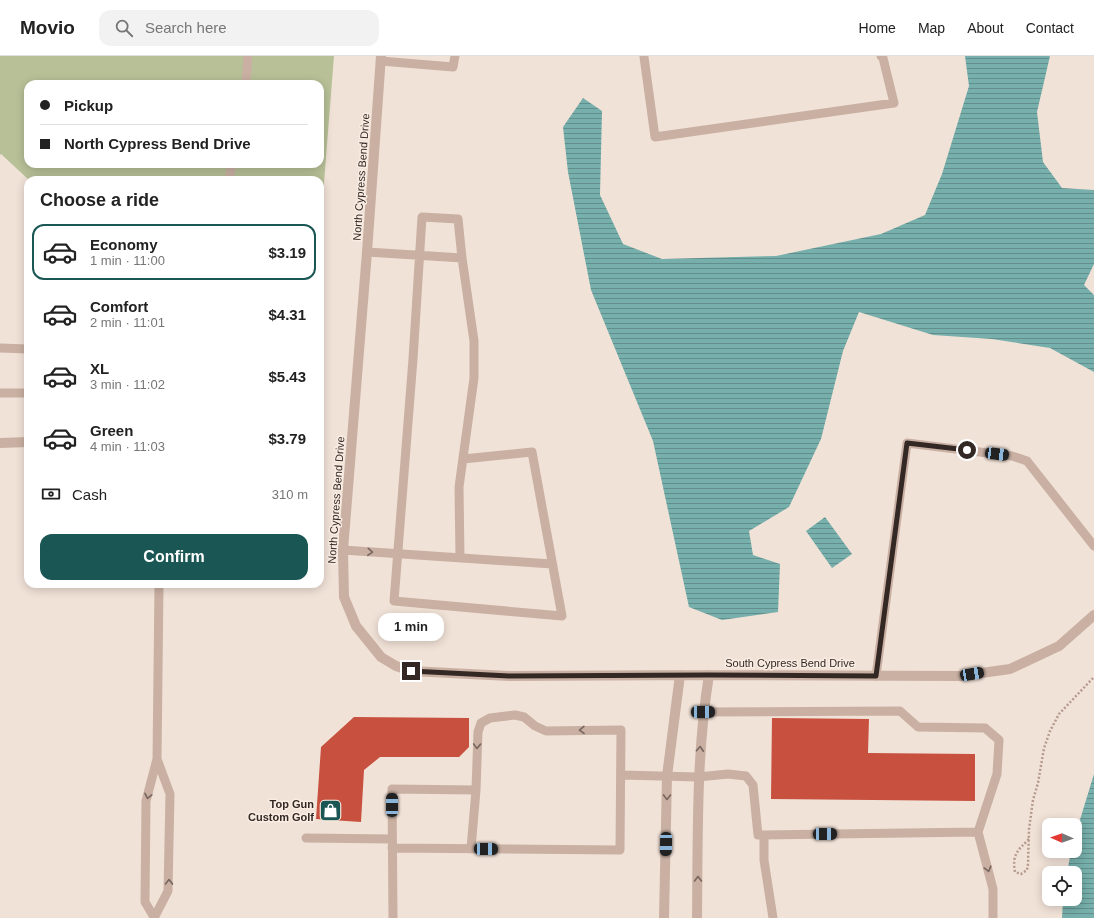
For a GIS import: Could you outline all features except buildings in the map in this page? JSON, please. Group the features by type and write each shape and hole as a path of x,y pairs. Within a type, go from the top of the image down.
{"street":[{"name":"North Cypress Bend Drive","path":"381,59 343,550 344,597 356,626 382,657 396,666 411,671 509,676 709,675"},
{"path":"0,443 24,442"},
{"name":"South Cypress Bend Drive","path":"709,675 960,676 1010,669 1059,646 1094,615"},
{"path":"664,918 667,776 680,675"},
{"path":"697,918 698,777 703,712 709,675"}],"lane":[{"path":"246,80 248,56"},
{"path":"381,59 452,67 455,56"},
{"path":"642,56 655,137 894,103 883,58 881,56"},
{"path":"460,557 459,487 474,378 474,349 458,219 422,217 394,601 562,616 532,452 463,459"},
{"path":"367,252 462,258"},
{"path":"0,348 24,349"},
{"path":"0,393 24,393"},
{"path":"876,676 907,443 1012,456 1027,461 1094,546"},
{"path":"343,550 552,564"},
{"path":"154,918 145,902 146,801 158,758 159,588"},
{"path":"703,712 900,711 918,727 985,728 999,740 997,774 978,832 993,889 992,918"},
{"path":"306,838 471,849 620,850 621,730 546,731 535,726 524,717 516,715 490,718 482,723 478,732 476,790 471,849"},
{"path":"154,918 168,891 170,794 158,758"},
{"path":"621,775 698,777 728,774 746,776 753,785 758,835 978,832"},
{"path":"393,918 392,789 476,790"},
{"path":"764,835 764,860 773,918"}],"path":[{"path":"1029,839 1020,847 1013,861 1015,872 1021,874 1027,870 1033,800 1038,783 1044,748 1050,731 1059,714 1094,677"}],"green space":[{"path":"0,56 334,56 324,182 324,176 25,176 1,154 0,155"}],"water":[{"path":"965,56 1050,56 1037,112 1043,162 1062,188 1094,190 1094,264 1084,285 1094,295 1094,372 1050,348 992,339 933,335 859,312 843,351 821,439 789,507 749,531 753,555 780,564 778,612 722,620 689,607 653,441 591,290 568,172 563,127 583,98 602,111 600,195 623,244 662,259 776,256 881,234 925,215 942,174 969,86"},
{"path":"825,517 852,554 832,568 806,531"},
{"path":"1094,774 1094,918 1062,918 1063,906 1082,906 1082,866 1068,866 1070,858 1082,858 1082,818 1081,818"}],"place":[{"name":"Top Gun Custom Golf","path":"330,810"}],"route":[{"path":"411,671 509,676 876,676 907,443 967,450"}]}
